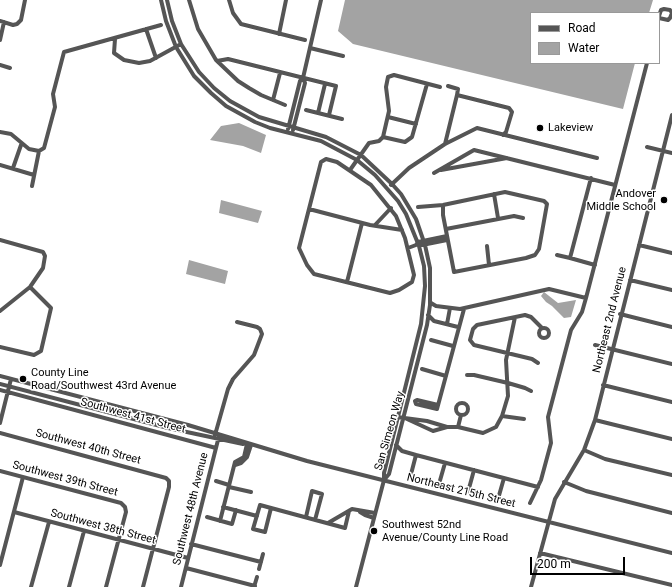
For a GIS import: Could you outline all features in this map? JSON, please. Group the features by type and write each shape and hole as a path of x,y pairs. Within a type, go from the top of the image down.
{"street":[{"path":"0,40 2,22 17,24 21,20 26,0"},
{"name":"San Simeon Way","path":"161,0 166,21 176,47 194,76 226,106 255,122 321,142 357,160 388,188 406,214 418,244 424,266 427,309"},
{"name":"San Simeon Way","path":"167,0 172,21 181,44 198,72 225,97 259,117 288,127 326,137 361,155 392,184 410,208 424,243 430,268 431,303 423,315 397,417 384,474 384,480"},
{"path":"189,0 198,29 217,62 238,81 260,95 286,105"},
{"path":"229,0 233,13 242,24 305,40"},
{"path":"279,34 286,0"},
{"path":"286,132 300,81 303,78 321,0"},
{"path":"0,132 11,134 28,150 39,151 44,148 55,107 53,94 64,52 162,25"},
{"path":"146,30 156,58"},
{"path":"115,38 114,53 124,60 139,63 156,58 181,44"},
{"path":"310,48 343,56"},
{"path":"217,62 228,59 336,86 329,116"},
{"path":"530,503 538,487 551,442 548,417 571,330 582,312 586,298 647,64"},
{"path":"0,65 10,68"},
{"path":"273,100 280,73"},
{"path":"350,170 369,143 379,141 383,137 389,111 386,87 388,77 394,76 440,87"},
{"path":"292,134 305,83 303,78"},
{"path":"318,113 325,84"},
{"path":"383,137 405,142 413,135 427,84"},
{"path":"445,144 458,89 448,86"},
{"path":"457,95 509,108 512,112 506,132 503,135"},
{"path":"306,110 342,118"},
{"name":"Northeast 2nd Avenue","path":"532,587 555,499 584,450 594,420 672,115"},
{"path":"388,117 416,124"},
{"path":"388,188 409,168 445,144 477,128 597,158"},
{"path":"13,168 21,144"},
{"path":"647,147 672,153"},
{"path":"434,173 474,150 615,185"},
{"path":"32,186 39,151"},
{"path":"440,170 507,158"},
{"path":"326,159 337,162 350,170 371,185 391,208 402,230 414,275 412,282 399,290 390,293 314,274 307,265 299,248 321,162 326,159"},
{"path":"0,165 34,175"},
{"path":"570,258 591,178"},
{"path":"418,207 443,204 504,192 520,194 547,204 539,249 535,255 454,272 447,238 443,204"},
{"path":"494,194 498,218"},
{"path":"375,225 391,208"},
{"path":"309,209 362,223 402,230"},
{"path":"446,229 498,218 514,216 523,218"},
{"path":"347,282 362,223"},
{"path":"408,248 418,244 447,238"},
{"path":"0,240 43,252 45,256 45,261 30,287 0,310"},
{"path":"639,244 672,253"},
{"path":"486,246 489,265"},
{"path":"557,255 595,265"},
{"path":"630,280 672,290"},
{"path":"0,347 34,355 41,351 50,308 30,287"},
{"path":"431,303 436,306 463,311 549,289 586,298"},
{"path":"434,321 429,316 427,309 436,306"},
{"path":"447,324 450,309"},
{"path":"438,405 417,400 415,401 416,404 437,409 463,311"},
{"path":"620,314 672,327"},
{"path":"538,363 532,359 471,343 474,326 515,317 528,315 542,328"},
{"name":"San Simeon Way","path":"384,480 389,474 396,445 405,419 429,316"},
{"path":"405,419 433,431 447,427 458,427 483,433 489,432 496,427 502,416 508,396 506,360 515,317"},
{"path":"428,323 434,321 458,327"},
{"name":"Southwest 48th Avenue","path":"181,587 216,448 217,436 228,389 233,379 254,355 262,334 260,329 257,327 238,322"},
{"path":"430,340 453,346"},
{"path":"595,345 672,364"},
{"path":"422,369 446,376"},
{"path":"467,375 474,374 508,383 525,388 531,392"},
{"name":"Northeast 215th Street","path":"0,376 249,445 672,553"},
{"path":"0,423 11,379"},
{"name":"Northeast 215th Street","path":"0,384 129,418 217,436"},
{"path":"603,385 672,402"},
{"name":"Southwest 41st Street","path":"0,390 216,448"},
{"path":"458,427 461,415"},
{"path":"502,416 524,420"},
{"path":"397,417 428,421 447,427"},
{"path":"127,424 129,418"},
{"path":"594,420 672,438"},
{"name":"Southwest 40th Street","path":"0,433 166,478 169,481 152,549"},
{"path":"220,521 234,465 241,463 247,457 249,445"},
{"path":"396,445 401,450 416,455 538,487"},
{"path":"584,450 605,459 672,476"},
{"path":"410,478 416,455"},
{"path":"439,484 445,463"},
{"path":"468,492 474,470"},
{"name":"Southwest 39th Street","path":"0,471 121,503 125,507 126,512 118,540"},
{"path":"0,566 23,477"},
{"path":"498,499 504,478"},
{"path":"356,587 384,480"},
{"path":"216,481 251,492"},
{"path":"564,482 586,491 672,513"},
{"path":"306,517 312,491 322,494 315,520"},
{"path":"271,508 265,532 253,529 260,504 345,528 349,511"},
{"path":"224,507 257,516"},
{"path":"328,523 352,509 365,515 374,516"},
{"path":"207,517 232,524 236,510"},
{"name":"Southwest 38th Street","path":"14,512 188,558"},
{"path":"32,587 49,522"},
{"path":"69,587 84,531"},
{"path":"106,587 118,540"},
{"path":"191,544 261,562"},
{"path":"143,587 152,549"},
{"path":"540,553 672,586"},
{"path":"259,568 263,554"},
{"path":"186,568 255,586 257,576"}],"water":[{"path":"345,0 653,0 649,12 530,12 530,64 635,64 623,109 353,44 338,31"},
{"path":"239,123 266,135 261,153 243,146 210,140 221,126"},
{"path":"221,200 262,211 258,223 219,213"},
{"path":"189,260 228,271 225,284 186,274"},
{"path":"544,292 558,303 576,300 571,317 564,318 546,302 541,296"}],"place":[{"name":"Lakeview","path":"540,128"},
{"name":"Andover Middle School","path":"664,200"},
{"name":"County Line Road/Southwest 43rd Avenue","path":"23,379"},
{"name":"Southwest 52nd Avenue/County Line Road","path":"374,531"}]}
